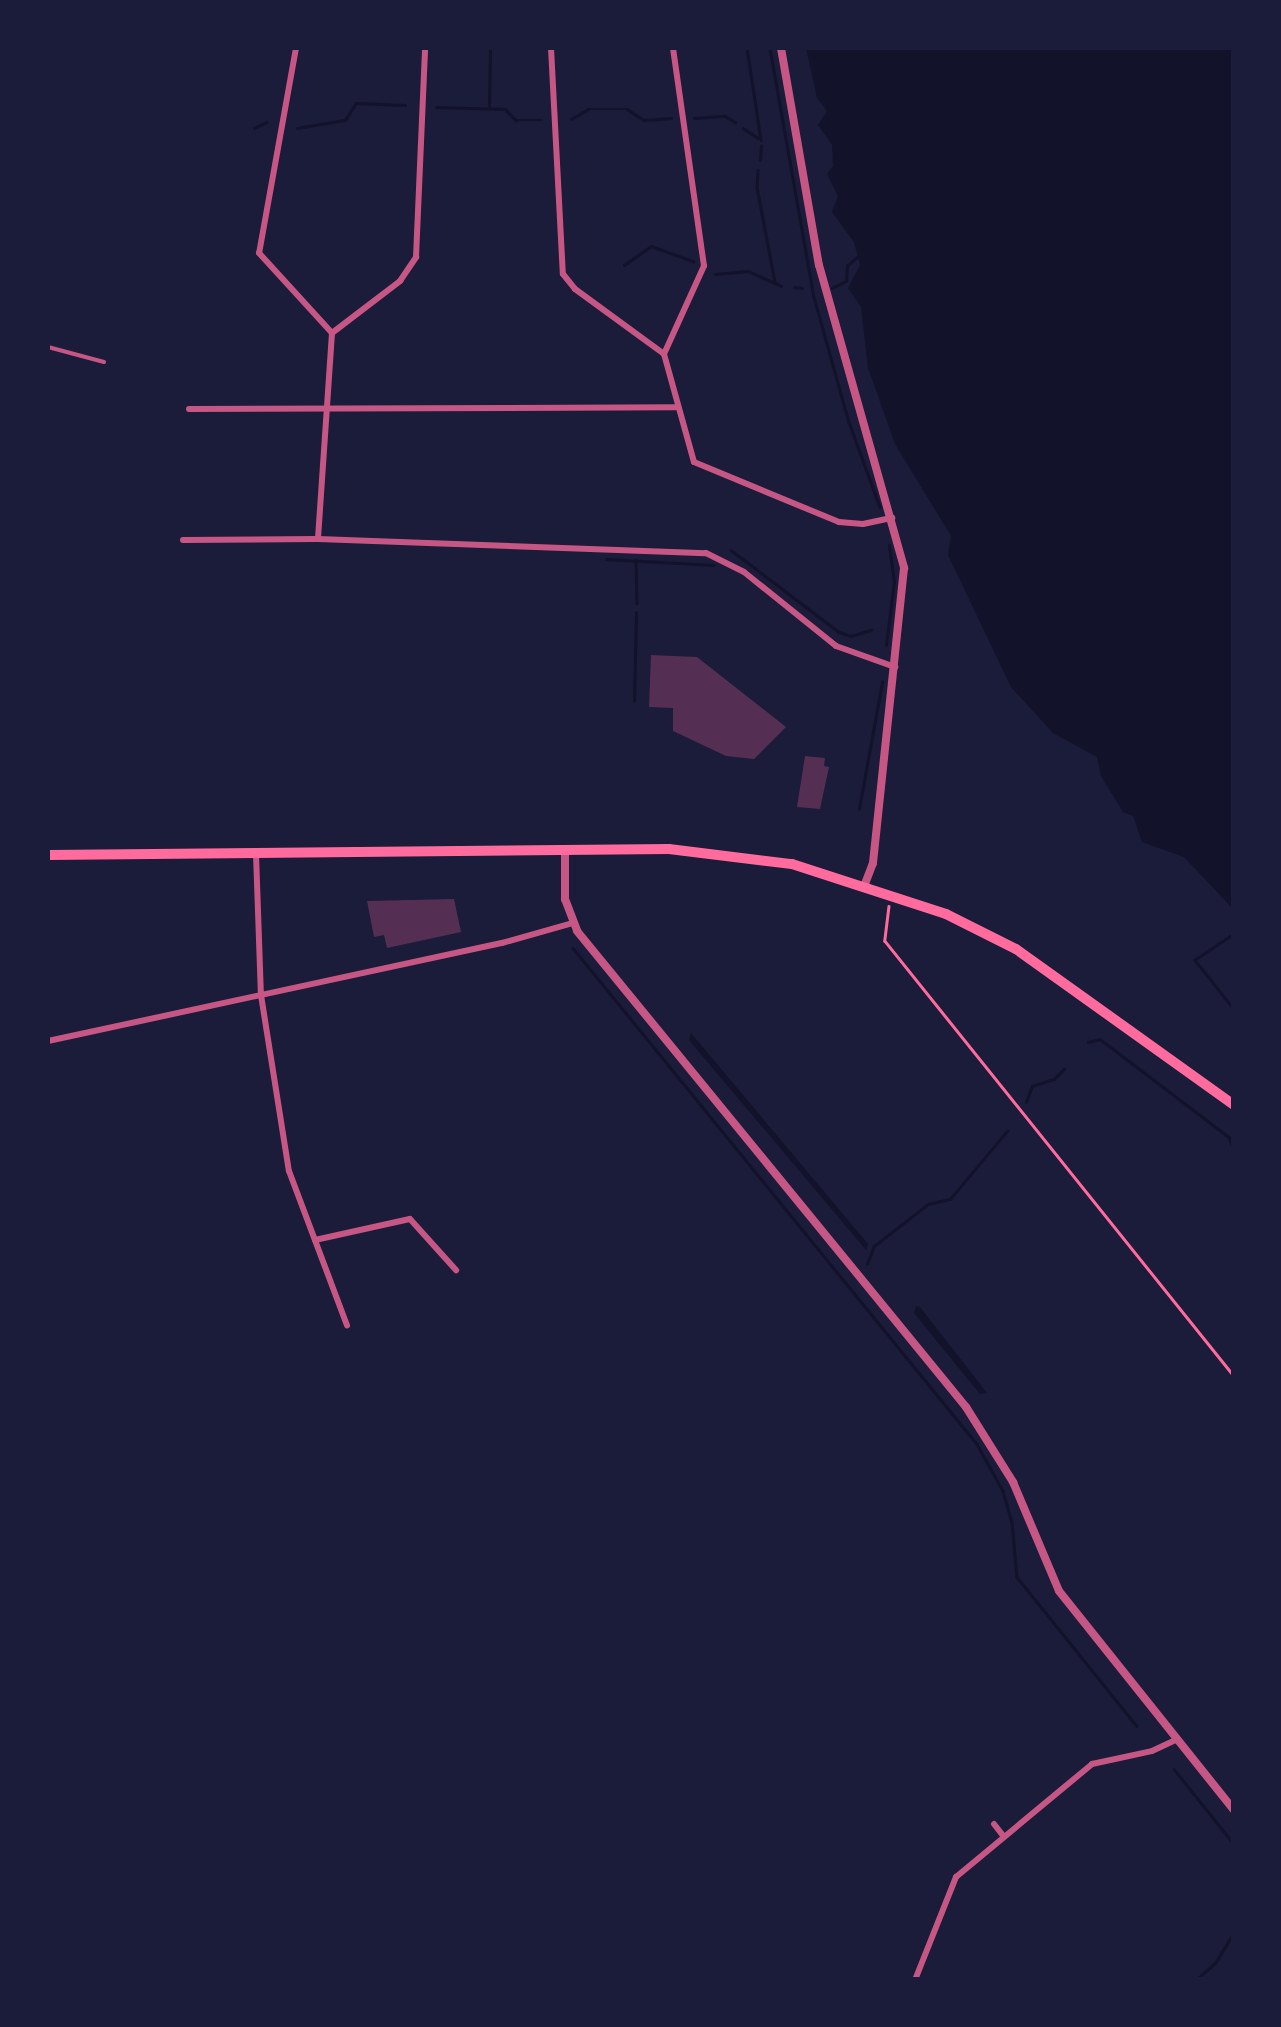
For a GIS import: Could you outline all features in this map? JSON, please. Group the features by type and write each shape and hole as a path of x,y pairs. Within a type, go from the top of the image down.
{"main road":[{"path":"48,855 669,849 792,864 865,884 946,914 1016,949 1234,1106"}],"street":[{"path":"296,48 258,254 332,333 318,539"},
{"path":"332,333 400,281 416,258 425,48"},
{"path":"551,48 563,274 575,290 664,354"},
{"path":"673,48 704,266 664,354 688,453 710,472 839,522 893,518"},
{"path":"781,48 819,265 902,552 904,588 873,862 865,884"},
{"path":"190,409 676,406"},
{"path":"184,540 318,539 706,554 732,563 836,646 894,667"},
{"path":"565,851 565,898 573,922 966,1406 1013,1482 1059,1592 1234,1810"},
{"path":"256,854 261,995 290,1171 346,1325"},
{"path":"48,1042 502,943 573,922"},
{"path":"315,1240 410,1220 456,1270"},
{"path":"915,1980 949,1886 1097,1761 1152,1751 1176,1740"},
{"path":"994,1824 1004,1837"}],"lane":[{"path":"48,347 104,362"}],"path":[{"path":"888,902 885,941 1234,1376"}],"shaded area":[{"path":"806,48 1233,48 1233,909 1184,857 1142,842 1133,816 1123,812 1101,776 1097,757 1053,733 1011,687 948,555 951,536 895,444 868,368 861,307 848,288 860,265 854,242 832,212 838,196 827,174 833,166 832,145 818,125 827,111 817,98"},
{"path":"691,1033 868,1244 866,1250 689,1040"},
{"path":"916,1306 987,1393 980,1394 914,1313"}],"building":[{"path":"651,655 697,657 786,727 754,759 726,756 673,731 673,708 649,707"},
{"path":"805,756 825,758 824,766 829,767 820,809 797,807"},
{"path":"454,899 461,932 387,948 384,935 374,937 367,901"}],"waterway":[{"path":"489,106 490,48"},
{"path":"747,48 761,140"},
{"path":"770,48 814,297 849,422 880,507"},
{"path":"297,128 345,120 356,103 405,105"},
{"path":"436,107 505,109 516,120 542,120"},
{"path":"571,119 588,109 627,109 644,120 671,118"},
{"path":"694,118 725,116 735,122"},
{"path":"254,128 267,122"},
{"path":"743,128 758,138"},
{"path":"760,160 761,146"},
{"path":"758,170 757,187 775,282"},
{"path":"624,265 651,246 693,261"},
{"path":"832,288 846,281 847,266 857,257"},
{"path":"715,274 748,271 781,286"},
{"path":"794,287 802,288"},
{"path":"886,645 894,582 889,545"},
{"path":"731,550 839,632 851,636 871,630"},
{"path":"606,559 714,565"},
{"path":"636,560 637,603"},
{"path":"634,701 636,613"},
{"path":"859,809 882,682"},
{"path":"1234,934 1195,960 1234,1009"},
{"path":"573,948 977,1444 1003,1491 1012,1522 1017,1577 1137,1726"},
{"path":"1088,1042 1100,1039 1229,1137 1234,1150"},
{"path":"1026,1102 1032,1086 1054,1079 1064,1069"},
{"path":"867,1264 874,1246 928,1204 950,1199 1007,1131"},
{"path":"1174,1769 1234,1844"},
{"path":"1196,1980 1215,1963 1234,1933"}]}
